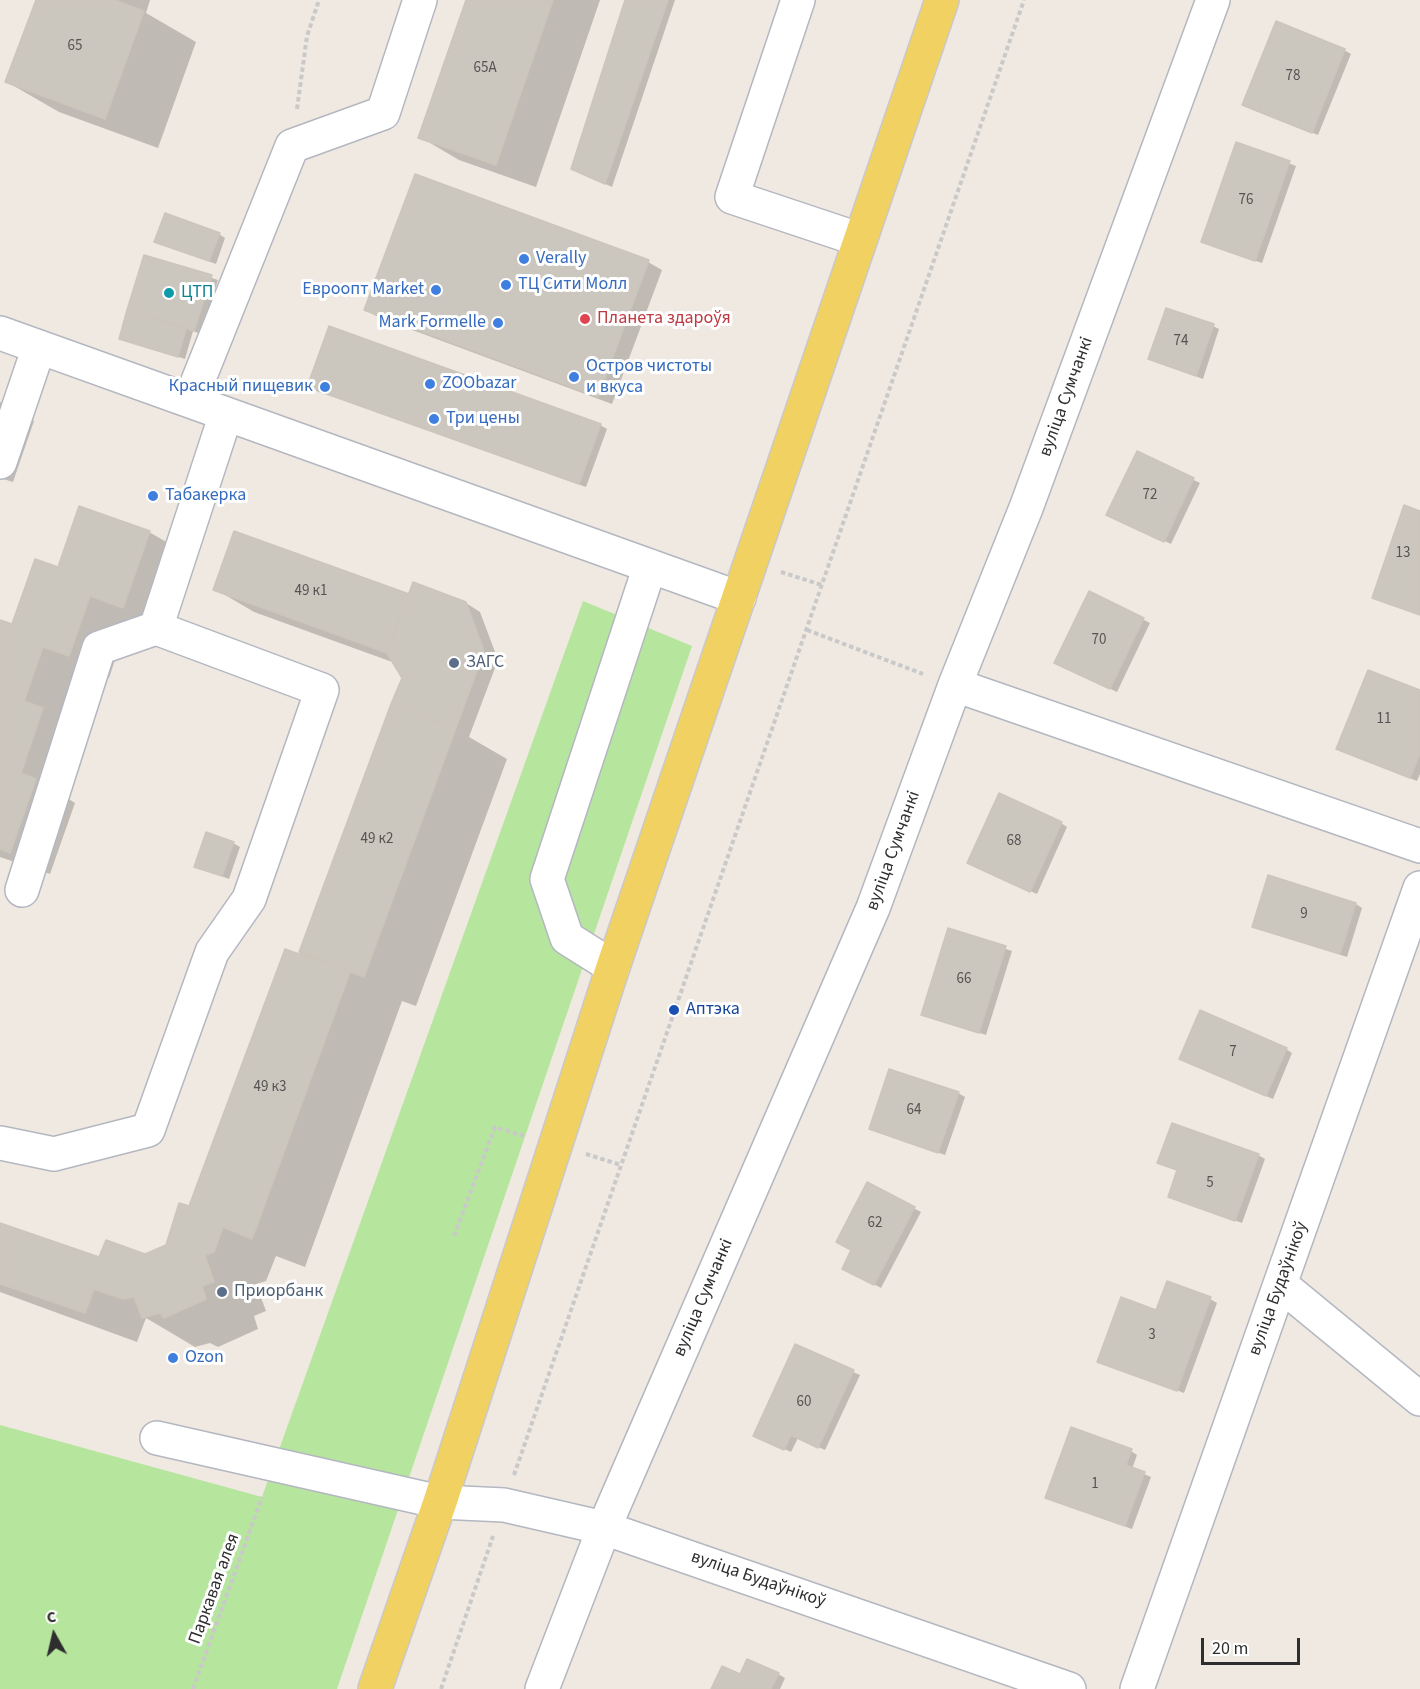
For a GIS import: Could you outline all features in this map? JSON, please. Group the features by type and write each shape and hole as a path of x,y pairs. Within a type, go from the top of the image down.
{"main road":[{"path":"375,1689 440,1502 613,967 858,239 942,0"}],"street":[{"path":"190,401 292,146 383,112 420,0"},
{"path":"798,0 732,197 858,239"},
{"name":"вуліца Сумчанкі","path":"542,1689 604,1528 873,908 955,686 1026,508 1213,0"},
{"path":"0,333 739,598"},
{"path":"0,462 39,347"},
{"path":"156,627 226,414"},
{"path":"613,967 567,938 547,879 650,566"},
{"path":"0,1143 54,1154 148,1130 212,952 249,899 322,690 156,627 99,648 22,890"},
{"path":"955,686 1420,846"},
{"name":"вуліца Будаўнікоў","path":"1137,1689 1420,888"},
{"path":"1280,1284 1420,1399"},
{"name":"вуліца Будаўнікоў","path":"157,1438 440,1502 504,1505 604,1528 1069,1689"}],"path":[{"path":"292,146 306,36 319,0"},
{"path":"441,1689 1024,0"},
{"path":"807,630 955,686"},
{"name":"Паркавая алея","path":"193,1689 262,1497"}],"green space":[{"path":"583,601 692,646 337,1689 0,1689 0,1425 262,1497"}],"building":[{"path":"36,0 115,0 144,11 105,119 5,82"},
{"path":"466,0 553,0 496,165 418,138"},
{"path":"625,0 668,0 605,184 571,169"},
{"path":"1276,21 1345,49 1312,133 1242,105"},
{"path":"1236,142 1290,161 1255,261 1201,242"},
{"name":"ТЦ Сити Молл","path":"415,174 649,260 598,397 364,310"},
{"path":"165,213 220,233 209,261 154,242"},
{"name":"ЦТП","path":"144,255 212,275 194,331 127,310"},
{"path":"1166,308 1214,324 1196,376 1148,359"},
{"path":"127,310 186,329 178,357 119,339"},
{"path":"329,326 601,424 579,484 307,387"},
{"path":"1137,451 1194,478 1164,542 1106,515"},
{"path":"1404,505 1420,511 1420,615 1372,598"},
{"path":"79,506 150,531 123,608 90,596 69,656 43,647 24,701 43,708 21,773 36,779 10,853 0,849 0,620 12,624 35,559 58,567"},
{"path":"234,531 409,594 387,653 213,590"},
{"path":"413,582 466,602 484,651 456,728 391,704 402,678 387,653"},
{"path":"1089,591 1144,618 1110,689 1054,663"},
{"path":"1368,670 1420,690 1420,754 1410,778 1336,749"},
{"path":"391,704 456,728 364,977 299,952"},
{"path":"999,793 1062,822 1030,892 967,863"},
{"path":"206,832 234,842 222,876 194,867"},
{"path":"1268,875 1356,903 1340,954 1252,927"},
{"path":"948,928 1006,946 979,1033 921,1015"},
{"path":"285,949 350,972 252,1239 223,1227 214,1252 205,1255 214,1282 202,1286 206,1299 164,1318 160,1313 142,1318 134,1297 123,1299 94,1289 85,1313 0,1284 0,1223 99,1257 106,1240 145,1254 166,1245 179,1203 189,1206"},
{"path":"1200,1010 1287,1048 1266,1096 1179,1059"},
{"path":"889,1069 959,1092 938,1153 869,1129"},
{"path":"1172,1123 1259,1154 1235,1221 1168,1197 1177,1170 1157,1163"},
{"path":"867,1182 915,1207 874,1285 842,1269 851,1250 836,1242"},
{"path":"1167,1281 1211,1297 1177,1391 1097,1362 1121,1297 1156,1310"},
{"path":"795,1344 854,1370 818,1448 791,1435 784,1450 753,1436"},
{"path":"1071,1427 1132,1449 1126,1465 1145,1472 1125,1526 1045,1498"},
{"path":"747,1659 779,1673 771,1689 711,1689 722,1666 740,1674"}],"place":[{"name":"Verally","path":"524,259"},
{"name":"ТЦ Сити Молл","path":"506,285"},
{"name":"Евроопт Market","path":"436,290"},
{"name":"ЦТП","path":"169,293"},
{"name":"Планета здароўя","path":"585,319"},
{"name":"Mark Formelle","path":"498,323"},
{"name":"Остров чистоты и вкуса","path":"574,377"},
{"name":"ZOObazar","path":"430,384"},
{"name":"Красный пищевик","path":"325,387"},
{"name":"Три цены","path":"434,419"},
{"name":"Табакерка","path":"153,496"},
{"name":"ЗАГС","path":"454,663"},
{"name":"Аптэка","path":"674,1010"},
{"name":"Приорбанк","path":"222,1292"},
{"name":"Ozon","path":"173,1358"}]}
